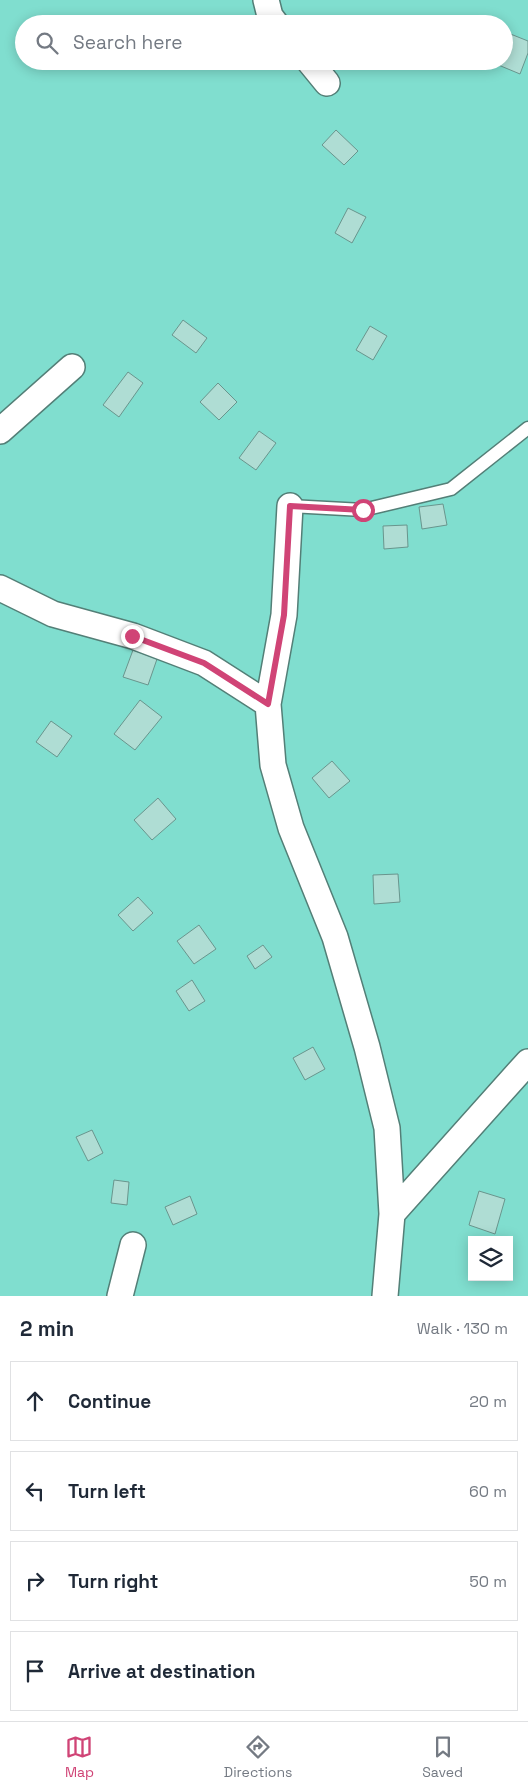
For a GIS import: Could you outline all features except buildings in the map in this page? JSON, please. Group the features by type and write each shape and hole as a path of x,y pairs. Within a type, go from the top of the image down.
{"street":[{"path":"266,0 270,15"},
{"path":"316,70 327,83"},
{"path":"0,431 72,366"},
{"path":"290,506 284,615 268,704 273,765 291,828 335,937 367,1047 387,1128 392,1214 385,1296"},
{"path":"0,588 53,614 132,636 204,663 268,704"},
{"path":"392,1214 528,1062"},
{"path":"120,1296 133,1245"}],"lane":[{"path":"290,506 363,510 451,489 528,428"}],"green space":[{"path":"0,0 528,0 528,1296 0,1296"}],"route":[{"path":"132,636 204,663 268,704 284,615 290,506 363,510"}]}
